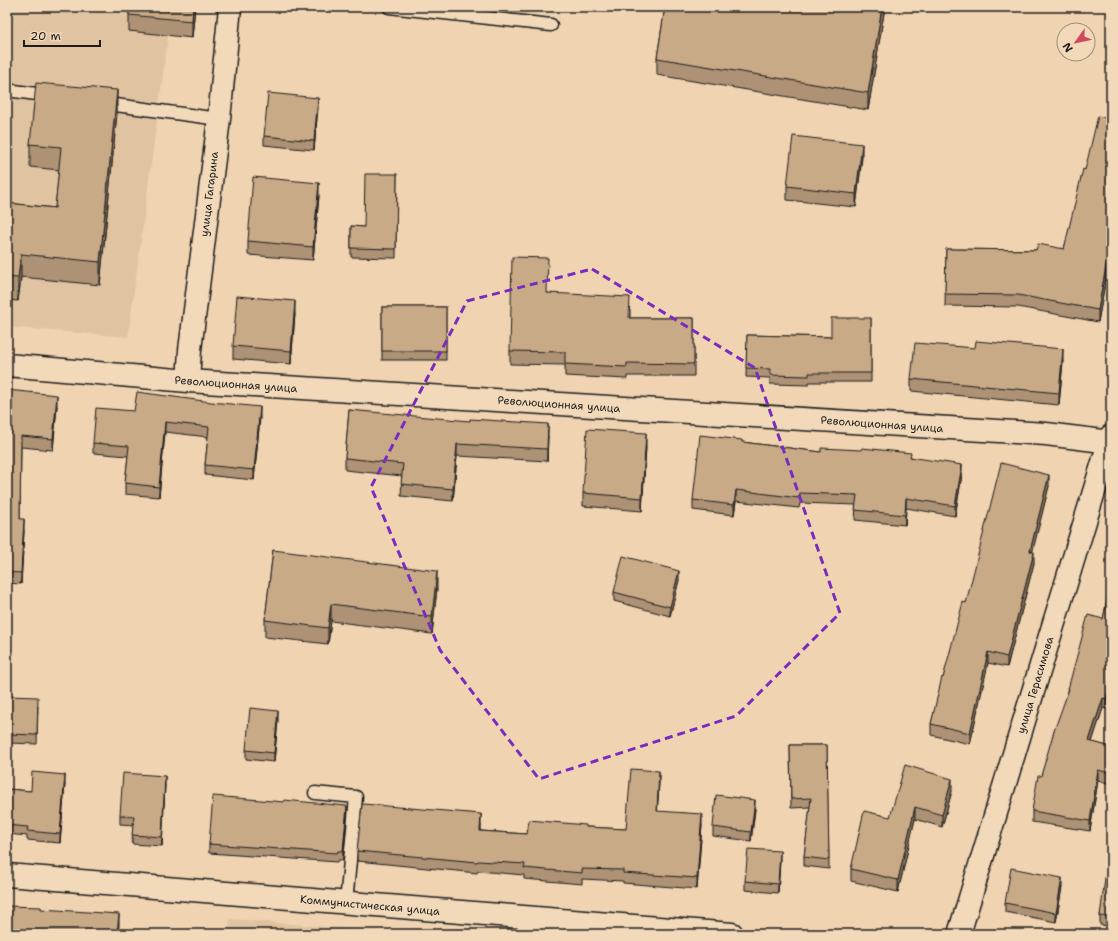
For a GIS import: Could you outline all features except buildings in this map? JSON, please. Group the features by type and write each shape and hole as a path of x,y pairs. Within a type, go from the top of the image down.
{"street":[{"name":"улица Гагарина","path":"188,381 190,350 219,119 230,7"},
{"name":"Революционная улица","path":"7,365 188,381 1046,434 1110,440"},
{"name":"улица Герасимова","path":"958,934 1110,440"},
{"name":"Коммунистическая улица","path":"7,875 346,903 561,927 732,934"}],"lane":[{"path":"389,7 551,25"},
{"path":"7,90 62,97"},
{"path":"93,102 219,119"},
{"path":"315,792 356,797 346,903"}],"highlighted area":[{"path":"592,269 755,368 840,613 736,716 539,779 440,650 371,487 467,301"}],"shaded area":[{"path":"7,7 172,7 128,337 7,327"},
{"path":"230,919 414,934 228,934"}]}
